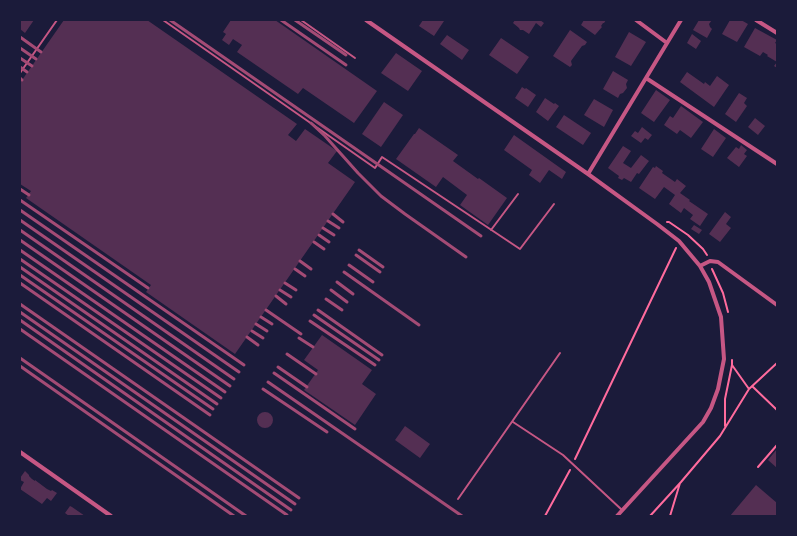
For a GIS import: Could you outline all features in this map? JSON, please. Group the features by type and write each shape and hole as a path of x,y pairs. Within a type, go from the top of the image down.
{"street":[{"path":"366,20 588,174 657,224 679,241 700,266 722,316 724,359 718,389 711,408 703,422 617,516"},
{"path":"636,20 667,43"},
{"path":"588,174 681,20"},
{"path":"756,20 777,33"},
{"path":"646,78 777,164"},
{"path":"700,266 710,261 718,262 777,305"},
{"path":"20,452 112,516"}],"lane":[{"path":"20,73 57,20"},
{"path":"163,20 375,168 382,157 520,249 554,204"},
{"path":"301,20 355,58"},
{"path":"491,230 518,194"},
{"path":"458,499 560,353"},
{"path":"513,422 563,455 622,510"}],"path":[{"path":"546,516 573,464 679,241"},
{"path":"650,516 720,436 752,386 777,363"},
{"path":"725,426 725,399 732,366"},
{"path":"752,386 777,410"},
{"path":"758,467 777,445"},
{"path":"670,516 681,482"}],"building":[{"path":"20,20 34,20 25,33 20,29"},
{"path":"64,20 147,20 297,124 288,135 296,141 305,129 337,151 328,163 355,182 235,354 146,292 151,285 26,198 31,191 20,184 20,83"},
{"path":"231,20 275,20 377,91 354,123 303,88 298,94 237,52 242,45 233,39 229,45 222,40 226,34 223,32"},
{"path":"423,20 444,21 434,36 419,26"},
{"path":"515,20 540,20 544,23 541,27 536,23 529,34 523,30 520,30 513,23"},
{"path":"584,20 606,20 595,35 581,25"},
{"path":"699,20 712,20 709,24 712,29 707,38 693,30"},
{"path":"730,20 741,20 748,24 737,42 722,34"},
{"path":"755,28 777,40 775,43 777,44 777,62 763,52 760,56 744,47"},
{"path":"570,30 587,42 582,46 571,61 572,65 570,67 553,56"},
{"path":"629,32 646,42 631,66 615,57"},
{"path":"692,34 701,41 696,49 687,43"},
{"path":"447,35 469,50 462,60 440,44"},
{"path":"501,38 529,57 517,74 489,55"},
{"path":"396,53 422,71 408,91 381,73"},
{"path":"613,71 628,80 626,84 627,88 618,98 603,89"},
{"path":"687,72 704,84 705,82 710,86 717,76 729,85 714,107 680,82"},
{"path":"522,87 536,95 528,107 515,98"},
{"path":"656,90 670,100 654,122 641,113"},
{"path":"739,93 747,98 744,103 747,106 736,122 725,114"},
{"path":"545,98 559,106 548,121 536,112"},
{"path":"594,99 613,110 604,127 584,115"},
{"path":"384,102 403,115 381,147 362,134"},
{"path":"681,106 703,122 691,138 680,130 677,134 664,125 670,116 673,118"},
{"path":"564,115 591,133 583,145 556,127"},
{"path":"755,118 765,126 758,135 748,127"},
{"path":"642,127 652,135 648,140 645,138 641,143 631,136 635,131 638,133"},
{"path":"419,128 458,155 453,161 507,198 488,225 460,205 467,195 443,177 436,187 396,159"},
{"path":"714,129 726,138 713,157 701,149"},
{"path":"514,135 566,172 562,179 549,170 540,183 529,175 532,170 504,150"},
{"path":"741,145 747,150 744,154 747,156 739,167 727,158 736,147 739,149"},
{"path":"623,146 631,151 623,163 631,168 641,155 649,161 639,174 637,173 631,182 624,178 622,180 618,178 619,176 608,168"},
{"path":"656,166 663,171 662,173 675,182 677,179 686,186 680,193 708,214 700,226 690,219 693,215 684,208 681,213 669,204 675,195 664,187 655,199 639,188 653,167 655,168"},
{"path":"725,212 731,217 726,224 731,228 720,242 709,234"},
{"path":"694,225 702,230 699,234 691,229"},
{"path":"322,335 372,370 362,384 376,394 355,425 304,390 318,370 304,360"},
{"path":"262,412 268,412 273,417 271,426 268,428 262,428 257,423 257,417"},
{"path":"405,426 430,444 420,458 395,440"},
{"path":"777,449 777,468 768,460"},
{"path":"25,471 32,479 47,489 57,493 51,501 47,498 42,504 20,489 24,482 20,480 20,478"},
{"path":"756,485 777,503 777,516 730,516"},
{"path":"70,506 85,516 69,516 65,513"}],"railway":[{"path":"170,20 481,236"},
{"path":"281,20 346,65"},
{"path":"295,20 346,55"},
{"path":"20,37 41,52"},
{"path":"20,48 36,59"},
{"path":"20,58 32,66"},
{"path":"20,67 27,72"},
{"path":"311,123 381,196 466,257"},
{"path":"20,189 29,195"},
{"path":"20,200 148,288"},
{"path":"20,210 244,365"},
{"path":"333,214 343,222"},
{"path":"20,220 239,372"},
{"path":"328,221 339,228"},
{"path":"323,228 334,235"},
{"path":"20,230 234,379"},
{"path":"319,235 329,242"},
{"path":"20,240 230,386"},
{"path":"314,242 324,249"},
{"path":"20,250 225,392"},
{"path":"359,250 383,267"},
{"path":"356,255 380,272"},
{"path":"20,259 221,398"},
{"path":"300,261 311,269"},
{"path":"349,265 373,282"},
{"path":"20,267 217,404"},
{"path":"295,269 305,276"},
{"path":"344,272 419,325"},
{"path":"20,275 213,409"},
{"path":"337,282 353,294"},
{"path":"20,283 210,415"},
{"path":"285,283 296,290"},
{"path":"280,290 291,297"},
{"path":"331,290 347,302"},
{"path":"276,296 286,304"},
{"path":"326,299 342,310"},
{"path":"20,304 299,498"},
{"path":"266,310 301,334"},
{"path":"318,310 382,355"},
{"path":"20,312 295,504"},
{"path":"314,315 379,360"},
{"path":"261,317 272,324"},
{"path":"20,320 291,510"},
{"path":"310,321 375,365"},
{"path":"256,324 267,331"},
{"path":"20,329 287,515"},
{"path":"252,331 263,338"},
{"path":"247,337 258,345"},
{"path":"299,338 313,347"},
{"path":"287,354 316,374"},
{"path":"20,358 246,516"},
{"path":"20,366 234,516"},
{"path":"278,367 307,387"},
{"path":"274,373 355,429"},
{"path":"268,382 462,516"},
{"path":"263,389 327,432"}]}
